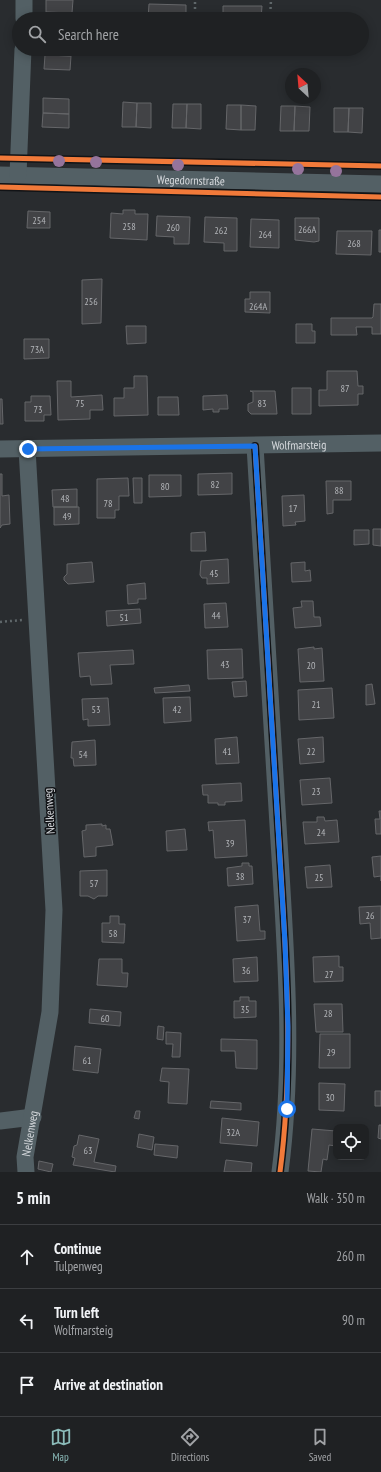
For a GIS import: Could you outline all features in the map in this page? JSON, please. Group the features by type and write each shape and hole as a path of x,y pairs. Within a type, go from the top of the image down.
{"street":[{"path":"24,0 24,12"},
{"path":"18,176 23,56"},
{"name":"Wegedornstraße","path":"0,175 381,184"},
{"name":"Wolfmarsteig","path":"0,449 381,443"},
{"path":"255,446 285,943 288,1027 287,1102 280,1172"},
{"name":"Nelkenweg","path":"26,1172 25,1157 50,1012 54,910 28,449"},
{"path":"0,1121 33,1117"}],"path":[{"path":"195,0 195,12"},
{"path":"270,0 270,12"},
{"path":"0,622 23,620"}],"building":[{"path":"46,0 73,0 72,12 46,12"},
{"path":"149,4 186,5 186,12 148,12"},
{"path":"223,6 262,6 262,12 223,12"},
{"path":"45,56 71,56 70,70 44,69"},
{"path":"43,98 69,99 69,114 43,113"},
{"path":"123,102 137,103 136,127 122,127"},
{"path":"137,103 151,103 151,128 136,127"},
{"path":"173,104 187,104 186,128 172,128"},
{"path":"187,104 201,104 201,129 186,128"},
{"path":"227,105 241,105 241,130 226,129"},
{"path":"241,105 256,106 255,130 241,130"},
{"path":"281,106 295,106 294,131 280,131"},
{"path":"295,106 310,107 309,131 294,131"},
{"path":"334,108 349,108 348,132 334,132"},
{"path":"349,108 363,108 362,133 348,132"},
{"path":"43,113 69,114 69,128 42,127"},
{"path":"123,210 135,210 135,214 148,214 147,240 110,238 111,213 123,214"},
{"path":"28,211 50,212 50,228 27,228"},
{"path":"157,216 190,217 189,244 174,244 174,237 156,236"},
{"path":"205,217 237,218 237,251 224,251 224,243 204,242"},
{"path":"295,218 319,218 319,241 314,242 295,240"},
{"path":"251,219 279,220 279,248 250,247"},
{"path":"379,230 381,230 381,252 379,252"},
{"path":"337,231 372,231 371,255 336,254"},
{"path":"102,279 101,323 82,324 82,280"},
{"path":"250,292 270,292 270,313 245,312 245,299 250,299"},
{"path":"374,304 381,304 381,334 372,334 372,327 356,327 357,335 331,335 331,318 372,318"},
{"path":"296,324 312,324 312,331 315,331 315,343 296,343"},
{"path":"126,326 146,326 146,343 127,344"},
{"path":"24,339 49,339 49,358 24,359"},
{"path":"327,371 357,371 358,386 363,386 363,394 358,394 358,405 319,406 319,390 327,390"},
{"path":"134,376 147,376 148,415 114,416 114,398 124,398 124,388 134,388"},
{"path":"57,381 71,381 71,397 102,395 103,410 90,410 90,419 58,420"},
{"path":"292,388 311,388 311,414 292,414"},
{"path":"250,391 275,391 277,414 251,414 248,411 248,404 253,402 253,392"},
{"path":"227,395 228,409 219,409 219,412 213,412 213,409 203,410 203,396"},
{"path":"31,396 50,396 51,415 44,415 44,421 25,421 25,402 31,402"},
{"path":"158,397 178,397 179,415 158,415"},
{"path":"0,399 2,399 3,424 0,424"},
{"path":"232,473 232,494 198,495 198,474"},
{"path":"0,474 2,474 2,496 9,495 10,524 2,525 0,528"},
{"path":"149,475 181,475 181,496 149,497"},
{"path":"128,478 129,496 119,496 119,510 115,510 115,518 97,518 97,479"},
{"path":"133,478 142,478 142,503 134,503"},
{"path":"326,481 351,481 351,500 333,500 333,513 327,514"},
{"path":"77,489 77,507 53,507 52,490"},
{"path":"304,495 305,521 295,522 296,525 283,526 282,496"},
{"path":"54,507 79,507 79,524 54,525"},
{"path":"373,529 381,529 381,546 373,545"},
{"path":"354,530 369,530 369,544 354,545"},
{"path":"205,532 206,551 191,551 191,533"},
{"path":"228,559 229,583 207,584 207,578 202,578 200,575 201,561"},
{"path":"92,562 94,582 68,584 64,580 64,577 67,574 67,564"},
{"path":"305,562 305,571 310,570 311,581 292,582 291,563"},
{"path":"145,583 146,599 138,599 138,603 128,604 127,585"},
{"path":"301,601 313,601 314,617 320,617 321,626 295,628 293,608 302,607"},
{"path":"226,603 228,627 205,628 204,604"},
{"path":"140,609 141,623 107,626 106,611"},
{"path":"314,647 314,649 322,648 324,681 300,682 298,649"},
{"path":"242,649 243,678 208,679 207,650"},
{"path":"133,650 134,664 110,665 112,684 91,685 90,676 80,677 78,653"},
{"path":"246,681 247,696 234,697 232,682"},
{"path":"372,684 375,704 366,705 366,685"},
{"path":"189,685 190,691 155,693 154,688"},
{"path":"332,688 334,718 299,720 298,690"},
{"path":"190,697 191,721 164,723 163,698"},
{"path":"108,698 110,725 88,726 88,719 83,720 82,699"},
{"path":"237,737 239,763 216,764 215,739"},
{"path":"323,737 324,762 300,764 298,739"},
{"path":"95,740 96,765 74,766 73,758 71,758 72,742"},
{"path":"330,778 332,803 302,805 300,780"},
{"path":"241,783 242,801 225,802 225,805 218,805 218,803 208,803 208,795 203,795 202,785"},
{"path":"379,811 381,811 381,834 376,834 375,819 380,819"},
{"path":"317,817 324,817 325,821 337,820 339,842 305,844 303,822 317,822"},
{"path":"245,820 247,856 215,858 213,830 209,831 208,822"},
{"path":"102,824 102,826 106,825 106,829 110,829 113,845 96,847 96,856 84,857 82,831 86,830 86,825"},
{"path":"185,829 187,850 167,851 166,831"},
{"path":"381,856 381,876 374,877 372,857"},
{"path":"242,863 249,863 249,866 252,866 253,884 228,886 227,868 242,866"},
{"path":"330,865 332,887 307,888 305,867"},
{"path":"107,870 107,896 98,896 94,899 88,896 80,896 80,871"},
{"path":"258,905 260,931 265,931 265,939 237,941 235,907"},
{"path":"381,906 381,938 371,939 370,923 360,924 359,907"},
{"path":"110,916 119,916 119,924 125,924 124,943 102,942 102,923 110,923"},
{"path":"339,956 339,967 343,967 343,981 314,982 313,957"},
{"path":"257,957 258,981 234,982 233,959"},
{"path":"99,959 122,959 122,973 128,973 127,987 97,985"},
{"path":"240,997 249,997 249,1001 256,1001 256,1017 234,1018 234,1001 240,1001"},
{"path":"314,1004 342,1004 343,1032 316,1032"},
{"path":"90,1009 121,1012 120,1026 89,1023"},
{"path":"158,1026 164,1027 163,1040 157,1039"},
{"path":"166,1032 181,1033 180,1057 172,1057 173,1044 166,1044"},
{"path":"320,1034 350,1034 350,1068 319,1068"},
{"path":"221,1039 257,1040 257,1069 236,1068 235,1051 221,1051"},
{"path":"75,1046 101,1049 98,1073 73,1070"},
{"path":"162,1068 189,1069 187,1104 168,1103 169,1082 160,1081"},
{"path":"319,1083 345,1084 344,1111 319,1110"},
{"path":"375,1091 381,1091 381,1106 375,1106"},
{"path":"211,1101 241,1103 241,1110 210,1108"},
{"path":"136,1111 140,1111 139,1119 134,1118"},
{"path":"222,1118 259,1122 257,1146 220,1143"},
{"path":"379,1125 381,1125 381,1139 378,1138"},
{"path":"312,1129 333,1131 333,1146 329,1145 327,1160 323,1159 321,1172 308,1171"},
{"path":"139,1134 154,1137 152,1150 137,1147"},
{"path":"79,1135 99,1139 94,1162 116,1166 115,1172 73,1165 75,1158 72,1157 74,1146 77,1145"},
{"path":"155,1144 178,1146 177,1158 154,1155"},
{"path":"226,1160 252,1163 251,1172 224,1172"},
{"path":"39,1161 53,1164 51,1172 38,1169"}],"cycle path":[{"path":"0,158 381,166"},
{"path":"0,187 381,197"},
{"path":"255,446 286,955 288,1042 287,1086 285,1129 280,1172"}],"route":[{"path":"28,449 255,446 285,943 288,1027 287,1109"}]}
